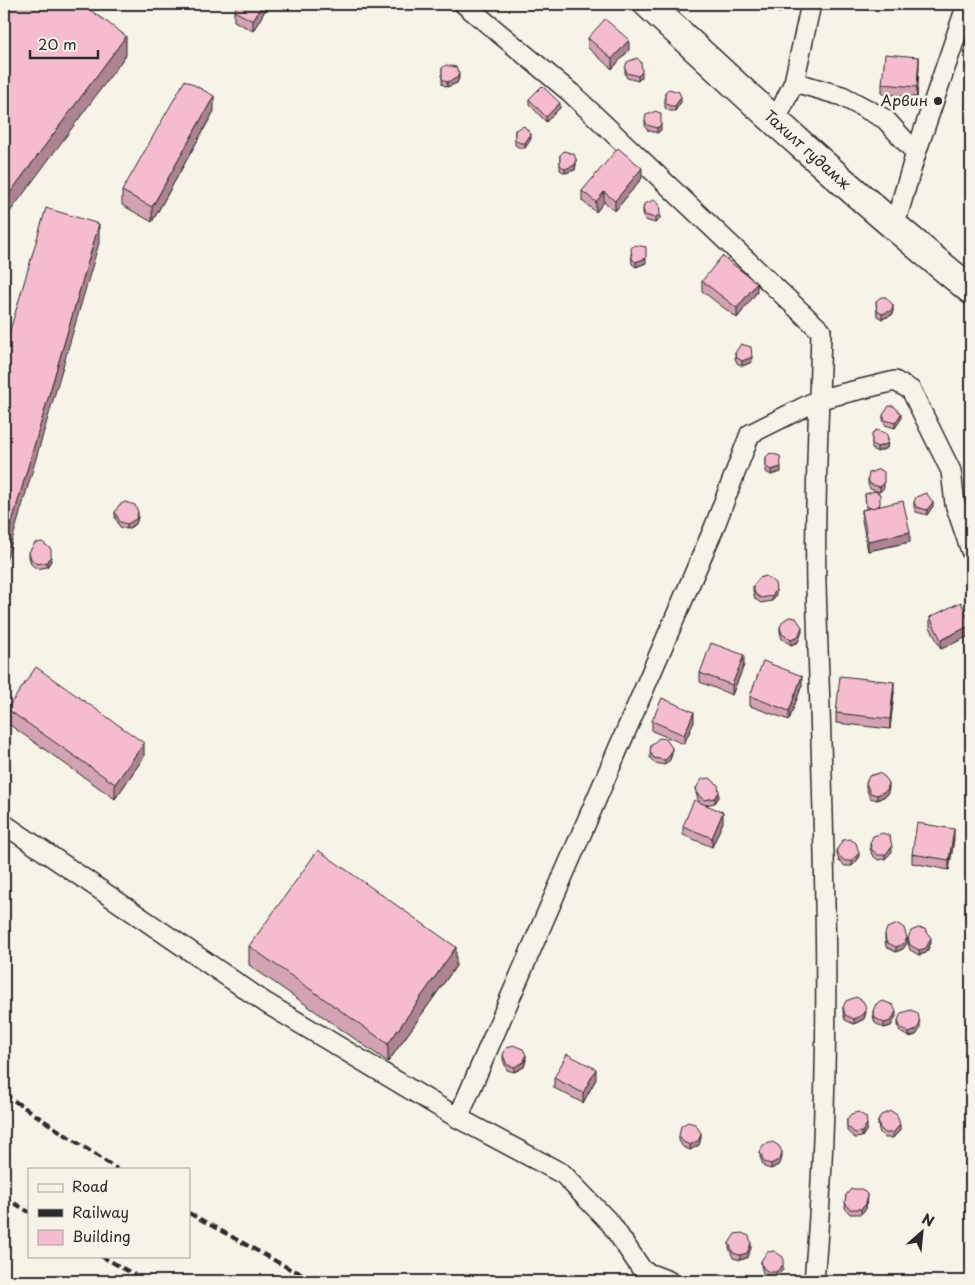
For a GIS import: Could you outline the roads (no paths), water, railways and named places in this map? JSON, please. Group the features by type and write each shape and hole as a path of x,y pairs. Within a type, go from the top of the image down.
{"main road":[{"name":"Тахилт гудамж","path":"648,4 775,122 894,227 971,290"}],"street":[{"path":"464,4 571,93 821,332 816,582 826,918 827,1053 822,1192 814,1281"},
{"path":"775,122 794,82 811,4"},
{"path":"894,227 916,153 967,4"},
{"path":"958,29 971,45"},
{"path":"794,82 842,96 885,119 916,153"},
{"path":"458,1118 714,528 750,434 820,398 895,381 911,390 951,471 954,504 971,550"},
{"path":"4,824 266,1003 458,1118 563,1174 612,1224 643,1270 669,1281"}],"railway":[{"path":"4,1094 115,1168"},
{"path":"4,1197 28,1211"},
{"path":"190,1214 290,1269 322,1281"},
{"path":"105,1258 146,1281"}],"place":[{"name":"Арвин","path":"938,101"}]}
